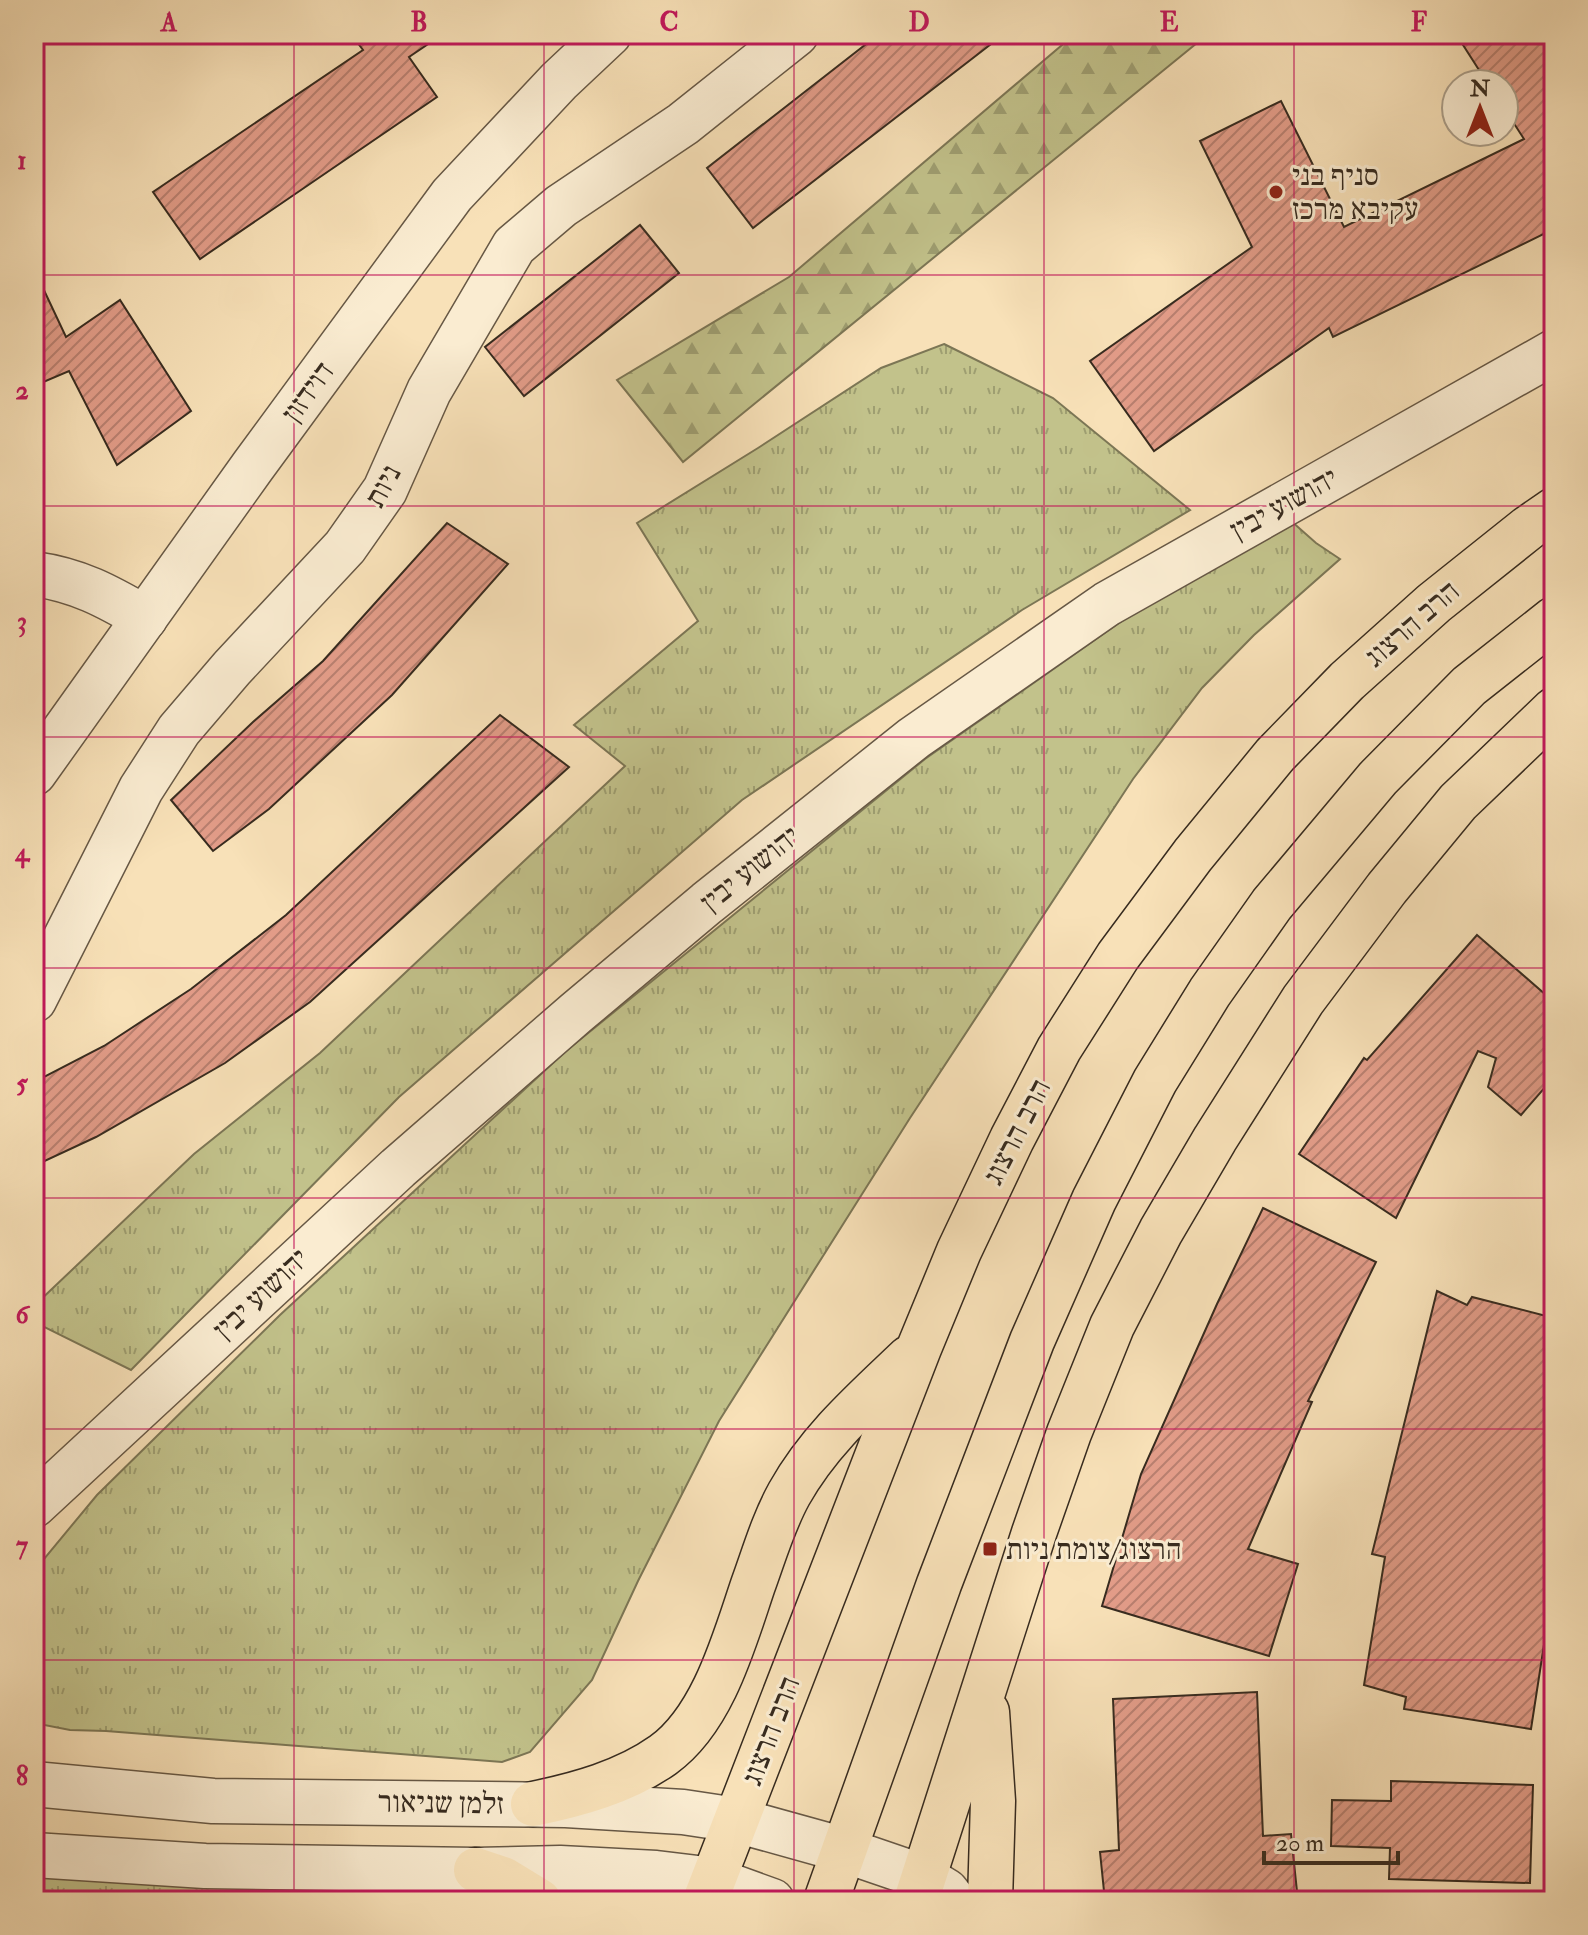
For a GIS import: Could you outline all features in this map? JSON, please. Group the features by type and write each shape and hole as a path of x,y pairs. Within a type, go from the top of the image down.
{"main road":[{"name":"הרב הרצוג","path":"710,1891 959,1251 1059,1049 1118,956 1193,855 1275,755 1347,681 1434,603 1554,510"},
{"path":"826,1901 939,1584 1032,1341 1094,1200 1155,1081 1210,992 1272,904 1378,778 1469,686 1554,619"},
{"path":"931,1893 985,1687 1034,1533 1069,1433 1112,1326 1161,1231 1303,1000 1378,900 1458,802 1554,710"},
{"path":"533,1804 571,1796 607,1783 665,1754 684,1735 711,1695 734,1641 772,1531 794,1485 833,1431 919,1348"},
{"path":"985,1687 993,1801 990,1901"},
{"path":"476,1870 503,1879 539,1901"}],"street":[{"name":"דוידזון","path":"34,773 253,466 452,195 559,81 609,34"},
{"name":"ניות","path":"34,1000 141,789 179,730 232,668 345,547 385,490 429,391 514,246 561,206 683,124 796,34"},
{"name":"יהושוע יבין","path":"34,1505 398,1168 564,1023 707,903 914,738 1107,604 1554,352"},
{"path":"34,574 56,577 103,593 145,618"},
{"name":"זלמן שניאור","path":"34,1772 54,1786 213,1801 533,1804 683,1812 736,1820 844,1850 931,1893"},
{"path":"34,1855 205,1866 476,1870 560,1868 656,1873 710,1891 772,1901"}],"green space":[{"path":"1075,34 1208,34 683,462 617,380 789,277"},
{"path":"944,344 1053,398 1190,510 1022,610 742,800 399,1097 131,1370 34,1322 34,1306 194,1154 320,1053 625,766 574,725 698,621 637,523 881,368"},
{"path":"1290,520 1340,559 1254,635 1202,688 1133,779 910,1118 719,1421 592,1680 530,1752 502,1762 70,1730 34,1723 34,1571 97,1495 280,1315 566,1051 925,759 1129,616"},
{"path":"34,1874 351,1891 391,1901 34,1901"}],"building":[{"path":"351,34 443,34 409,57 437,97 200,259 153,192 363,50"},
{"path":"879,34 1004,34 753,228 707,168"},
{"path":"1456,34 1554,34 1554,229 1333,337 1329,328 1154,451 1090,361 1252,247 1200,141 1281,101 1344,227 1506,148 1520,148 1520,141 1524,139 1520,133 1520,68 1478,68"},
{"path":"640,225 679,273 524,396 485,347"},
{"path":"34,269 66,337 120,300 191,411 117,465 69,371 34,386"},
{"path":"447,523 508,564 392,695 269,809 213,851 171,800 323,661"},
{"path":"500,715 569,767 310,1002 225,1063 96,1137 34,1166 34,1082 104,1046 191,989 286,915"},
{"path":"1477,935 1554,1002 1554,1077 1521,1115 1488,1087 1496,1058 1478,1051 1396,1218 1299,1154 1364,1058 1367,1060"},
{"path":"1263,1208 1376,1262 1308,1401 1312,1402 1248,1549 1298,1564 1269,1656 1102,1606 1141,1474"},
{"path":"1437,1291 1467,1305 1472,1297 1554,1318 1554,1580 1531,1729 1404,1709 1406,1697 1364,1685 1385,1557 1372,1554"},
{"path":"1257,1692 1263,1836 1291,1834 1298,1901 1105,1901 1100,1852 1119,1850 1113,1699"},
{"path":"1391,1781 1533,1785 1530,1883 1389,1879 1390,1848 1331,1846 1332,1800 1391,1801"}],"place":[{"name":"סניף בני עקיבא מרכז","path":"1276,192"},
{"name":"הרצוג/צומת ניות","path":"990,1549"}]}
